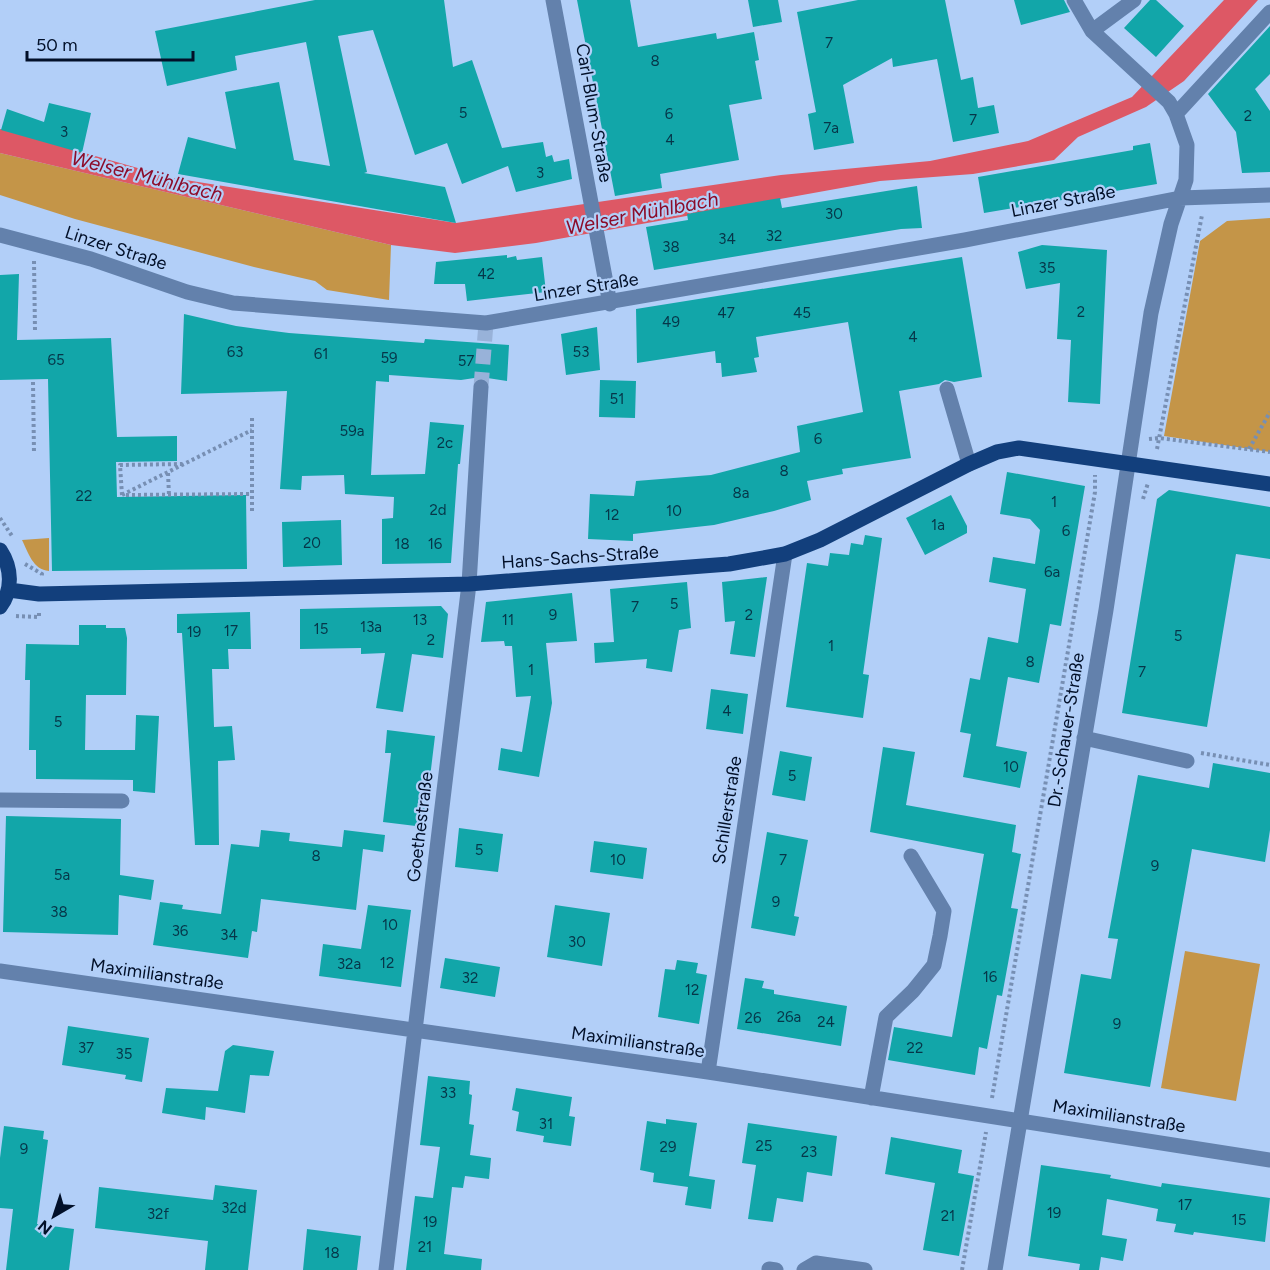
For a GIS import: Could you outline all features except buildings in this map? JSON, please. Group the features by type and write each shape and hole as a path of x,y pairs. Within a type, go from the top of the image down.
{"main road":[{"name":"Hans-Sachs-Straße","path":"9,590 39,594 469,584 729,564 785,554 820,540 969,464 997,452 1019,448 1270,484"},
{"path":"0,550 10,574 9,590 0,607"}],"street":[{"name":"Carl-Blum-Straße","path":"554,0 610,304"},
{"path":"1074,0 1092,31 1140,74 1173,108 1270,12"},
{"path":"1092,31 1134,0"},
{"name":"Dr.-Schauer-Straße","path":"995,1270 1022,1121 1151,313 1186,180 1187,145 1173,108"},
{"name":"Linzer Straße","path":"0,235 33,243 187,292 233,303 486,323 610,304 965,240 1180,198 1270,195"},
{"name":"Goethestraße","path":"387,1270 469,584 481,387"},
{"path":"947,389 969,464"},
{"name":"Schillerstraße","path":"708,1072 785,554"},
{"path":"1084,738 1187,761"},
{"path":"0,800 122,801"},
{"path":"872,1098 886,1017 914,991 934,965 940,936 944,911 911,856"},
{"name":"Maximilianstraße","path":"0,971 708,1072 1270,1160"},
{"path":"804,1270 816,1263 865,1270"},
{"path":"769,1269 776,1270"}],"path":[{"path":"1153,467 1188,278 1206,197"},
{"path":"33,243 35,330"},
{"path":"33,382 34,453"},
{"path":"1249,449 1270,412"},
{"path":"252,418 252,511"},
{"path":"122,495 252,430"},
{"path":"1131,442 1159,438 1270,452"},
{"path":"963,1270 1095,492 1095,459"},
{"path":"122,495 120,465 185,464"},
{"path":"168,473 169,495"},
{"path":"122,495 252,494"},
{"path":"8,623 15,616 39,617 39,612"},
{"path":"1187,761 1199,762 1201,753 1270,765"}],"shaded area":[{"path":"0,153 391,245 389,300 327,290 315,281 75,219 0,195"},
{"path":"1270,218 1270,452 1164,436 1200,241 1227,221"},
{"path":"49,538 49,571 35,564 22,540"},
{"path":"1185,951 1260,964 1236,1101 1161,1088"}],"water":[{"name":"Welser Mühlbach","path":"1224,0 1258,0 1184,81 1146,107 1078,137 1054,160 973,174 880,181 536,243 455,253 391,245 0,153 0,129 173,178 456,223 781,175 930,161 1028,141 1132,97"}],"tunnel":[{"path":"481,387 486,323"}]}
